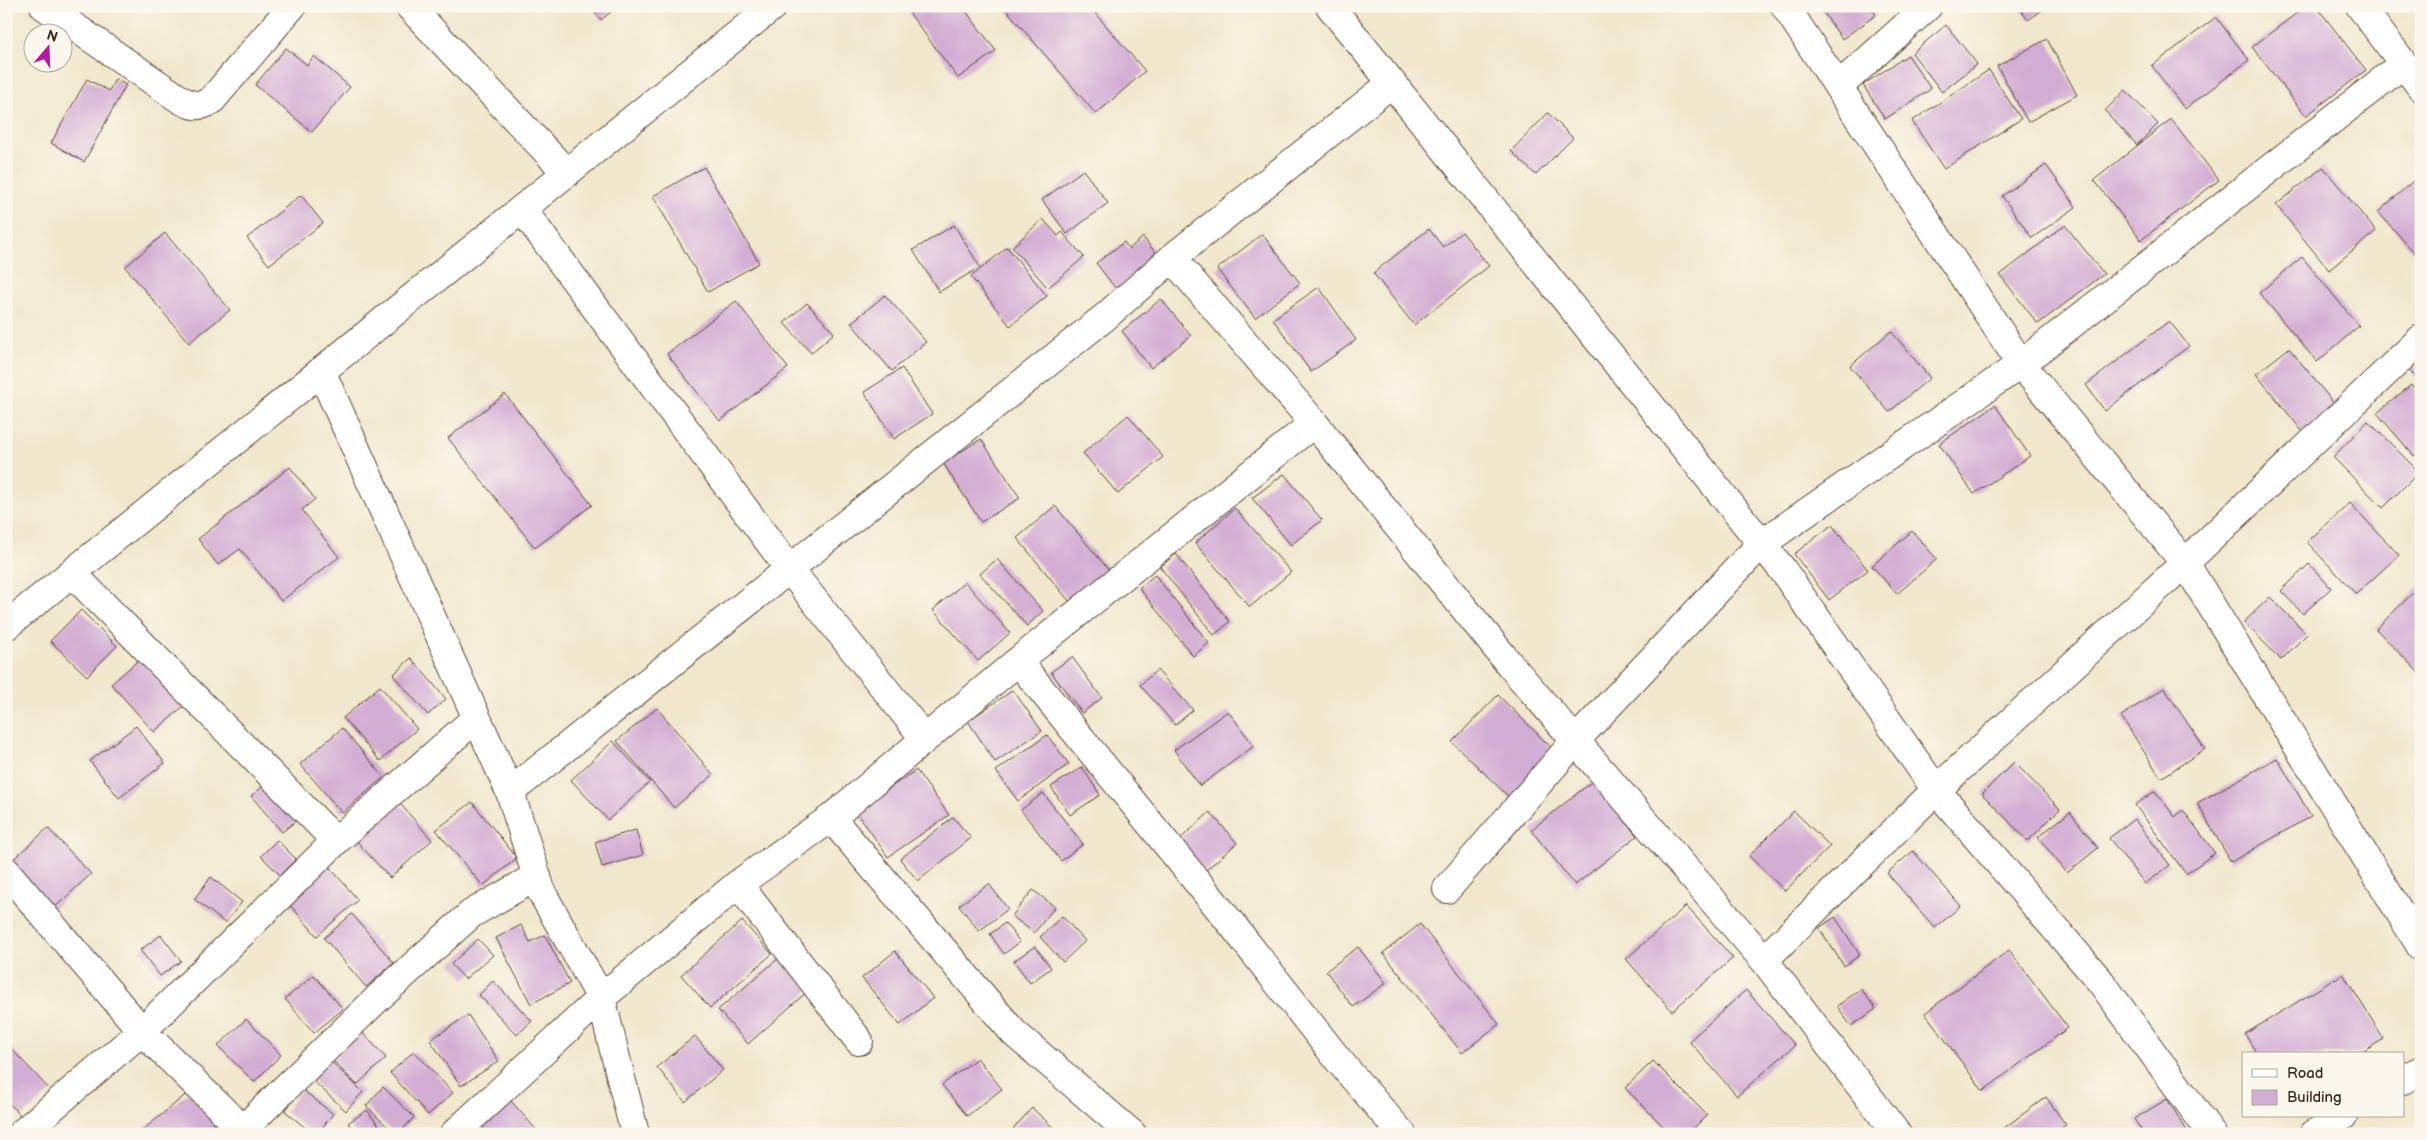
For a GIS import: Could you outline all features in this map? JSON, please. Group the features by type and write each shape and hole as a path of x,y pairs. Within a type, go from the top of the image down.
{"street":[{"path":"44,6 178,98 189,105 201,106 211,101 292,6"},
{"path":"409,6 567,173"},
{"path":"6,626 773,6"},
{"path":"1330,6 1782,569 1936,790 2101,982 2212,1134"},
{"path":"1785,6 2021,364 2185,564 2421,948"},
{"path":"1838,86 1928,6"},
{"path":"2360,6 2402,65 2421,87"},
{"path":"1447,889 1575,740 1761,544 2021,364 2402,65"},
{"path":"510,792 1105,317 1172,258 1392,83"},
{"path":"522,209 790,570 925,738"},
{"path":"1172,258 1314,423 1511,666 1764,960 1897,1134"},
{"path":"1764,960 1936,790 2185,564 2421,339"},
{"path":"322,371 475,719 510,792 542,893 601,998 635,1134"},
{"path":"454,1134 601,998 738,884 831,818 1018,661 1314,423"},
{"path":"72,573 336,841"},
{"path":"1018,661 1234,927 1340,1062 1402,1134"},
{"path":"21,1134 142,1031 336,841 475,719"},
{"path":"831,818 1014,1033 1132,1134"},
{"path":"6,870 142,1031 243,1132 379,998 471,914 537,876"},
{"path":"738,884 859,1041"},
{"path":"2404,1079 2421,1070"},
{"path":"2314,1134 2340,1118"}],"building":[{"path":"591,6 618,6 601,20"},
{"path":"904,6 962,6 996,51 958,78"},
{"path":"1003,6 1089,6 1145,71 1096,114"},
{"path":"1819,6 1870,6 1876,15 1842,39"},
{"path":"2018,6 2043,6 2044,9 2028,20"},
{"path":"2306,6 2316,6 2366,70 2306,116 2252,47"},
{"path":"2216,17 2249,60 2185,109 2152,66"},
{"path":"1946,25 1977,64 1942,92 1912,53"},
{"path":"2047,39 2077,95 2028,122 1997,66"},
{"path":"286,48 307,65 314,56 350,87 312,132 255,85"},
{"path":"1908,55 1931,89 1885,119 1863,85"},
{"path":"1989,70 2021,119 1944,169 1912,121"},
{"path":"87,79 109,91 115,79 126,85 84,162 51,143"},
{"path":"2125,90 2158,124 2137,145 2105,111"},
{"path":"1548,113 1573,138 1536,175 1511,151"},
{"path":"2171,119 2219,180 2141,240 2094,180"},
{"path":"2046,165 2076,207 2032,238 2002,196"},
{"path":"704,167 759,263 708,292 653,196"},
{"path":"2323,167 2376,231 2329,270 2276,205"},
{"path":"1083,170 1108,203 1067,234 1042,200"},
{"path":"2421,174 2421,260 2378,212"},
{"path":"301,195 323,223 269,265 247,238"},
{"path":"1043,219 1058,236 1062,232 1084,257 1048,288 1012,247"},
{"path":"954,225 980,267 939,292 913,250"},
{"path":"2065,225 2104,274 2038,324 2000,275"},
{"path":"1429,229 1443,247 1462,232 1489,266 1414,325 1373,273"},
{"path":"165,233 230,310 189,343 125,267"},
{"path":"1262,234 1300,283 1255,318 1217,269"},
{"path":"1143,237 1162,261 1119,293 1096,263 1124,242 1129,249"},
{"path":"1007,247 1047,296 1010,326 971,277"},
{"path":"2302,257 2359,326 2317,362 2259,293"},
{"path":"1319,287 1356,340 1311,372 1273,319"},
{"path":"885,295 926,342 892,371 851,323"},
{"path":"1161,299 1191,336 1151,368 1122,331"},
{"path":"736,301 788,368 720,421 667,354"},
{"path":"807,303 834,333 811,353 784,323"},
{"path":"2169,321 2189,346 2105,411 2086,385"},
{"path":"1891,331 1930,378 1889,412 1850,366"},
{"path":"2289,348 2336,406 2303,432 2256,374"},
{"path":"2421,359 2421,383 2409,370"},
{"path":"902,368 932,414 894,439 864,392"},
{"path":"2411,385 2421,395 2421,451 2414,456 2377,413"},
{"path":"505,394 592,505 535,548 448,438"},
{"path":"1995,405 2030,456 1974,494 1939,444"},
{"path":"1128,415 1163,457 1118,494 1083,453"},
{"path":"2368,421 2419,472 2383,508 2333,457"},
{"path":"981,439 1020,498 981,522 943,463"},
{"path":"290,467 315,499 302,510 339,557 281,601 240,549 218,565 198,539"},
{"path":"1284,474 1322,520 1291,545 1252,498"},
{"path":"2350,503 2399,555 2356,594 2307,542"},
{"path":"1055,506 1109,570 1070,602 1017,538"},
{"path":"1235,508 1291,572 1250,607 1195,543"},
{"path":"1832,525 1868,570 1829,600 1794,554"},
{"path":"1912,531 1937,559 1897,594 1872,566"},
{"path":"1176,554 1230,622 1214,635 1160,567"},
{"path":"997,559 1043,611 1027,626 980,574"},
{"path":"2309,564 2331,588 2303,614 2281,591"},
{"path":"1155,575 1209,643 1193,656 1139,588"},
{"path":"965,582 1010,633 978,661 933,610"},
{"path":"2421,585 2421,675 2376,629"},
{"path":"2270,597 2307,634 2281,660 2244,622"},
{"path":"81,610 117,646 87,676 50,641"},
{"path":"1072,657 1102,698 1082,713 1051,672"},
{"path":"141,658 184,706 154,732 111,684"},
{"path":"411,658 446,699 428,715 393,675"},
{"path":"1157,670 1193,710 1175,725 1140,685"},
{"path":"380,686 417,729 380,761 343,718"},
{"path":"2164,688 2205,749 2161,778 2121,716"},
{"path":"1013,690 1042,731 995,762 968,721"},
{"path":"1498,695 1559,755 1513,801 1452,742"},
{"path":"657,708 713,775 674,808 617,741"},
{"path":"1228,711 1254,746 1200,786 1174,750"},
{"path":"136,726 165,763 119,798 90,761"},
{"path":"342,728 384,777 342,813 300,764"},
{"path":"1047,735 1069,764 1018,801 996,771"},
{"path":"613,741 650,782 608,820 571,780"},
{"path":"2277,758 2311,816 2231,862 2197,803"},
{"path":"2014,762 2060,809 2028,841 1982,794"},
{"path":"1082,767 1100,795 1070,815 1051,787"},
{"path":"916,770 949,815 888,857 856,811"},
{"path":"271,780 302,816 282,832 251,796"},
{"path":"1593,781 1637,836 1575,885 1531,830"},
{"path":"2155,791 2175,817 2183,810 2215,853 2186,874 2135,805"},
{"path":"1043,793 1083,844 1061,861 1021,810"},
{"path":"395,798 432,840 390,878 352,836"},
{"path":"472,802 517,858 483,886 436,830"},
{"path":"1794,811 1830,846 1785,891 1749,856"},
{"path":"1210,812 1237,843 1205,871 1178,841"},
{"path":"2070,812 2098,848 2067,873 2038,837"},
{"path":"953,817 971,838 918,881 900,859"},
{"path":"2134,819 2170,865 2145,884 2109,838"},
{"path":"48,828 91,874 51,911 8,864"},
{"path":"636,830 643,855 602,867 595,842"},
{"path":"277,840 296,859 280,875 261,856"},
{"path":"1913,851 1961,906 1935,928 1887,873"},
{"path":"326,863 358,900 317,936 285,899"},
{"path":"211,877 242,902 225,923 194,899"},
{"path":"989,884 1008,909 979,931 959,905"},
{"path":"1033,890 1055,907 1034,933 1012,916"},
{"path":"1686,906 1733,958 1672,1011 1626,959"},
{"path":"352,914 394,963 366,987 324,938"},
{"path":"1062,916 1085,941 1063,962 1040,937"},
{"path":"1835,917 1860,955 1844,966 1819,928"},
{"path":"742,921 772,954 710,1008 681,975"},
{"path":"1005,923 1020,942 1004,954 990,934"},
{"path":"1420,924 1499,1024 1462,1053 1383,953"},
{"path":"521,925 530,942 545,935 570,983 531,1004 496,938"},
{"path":"161,935 181,961 160,976 140,950"},
{"path":"478,939 493,955 465,979 451,964"},
{"path":"1035,946 1051,968 1030,983 1014,961"},
{"path":"1358,947 1386,983 1353,1007 1326,971"},
{"path":"2009,950 2068,1028 1983,1091 1925,1013"},
{"path":"895,951 933,998 900,1025 862,978"},
{"path":"780,957 809,990 748,1044 718,1010"},
{"path":"2343,974 2384,1039 2362,1052 2256,1052 2245,1034"},
{"path":"314,975 343,1009 314,1033 285,999"},
{"path":"493,981 532,1021 517,1035 479,995"},
{"path":"1861,989 1876,1009 1851,1026 1837,1006"},
{"path":"1746,990 1795,1045 1737,1096 1689,1041"},
{"path":"468,1015 499,1061 461,1086 430,1040"},
{"path":"246,1019 281,1055 254,1082 218,1046"},
{"path":"361,1031 386,1058 357,1085 332,1060"},
{"path":"695,1036 723,1070 685,1102 657,1067"},
{"path":"8,1045 51,1091 22,1117 6,1100"},
{"path":"414,1051 453,1093 428,1115 390,1073"},
{"path":"326,1057 363,1092 346,1111 308,1076"},
{"path":"977,1058 1002,1089 967,1116 942,1085"},
{"path":"1653,1061 1707,1115 1688,1134 1671,1134 1625,1088"},
{"path":"383,1087 414,1117 399,1134 395,1134 366,1106"},
{"path":"302,1089 333,1114 317,1134 313,1134 285,1111"},
{"path":"189,1092 221,1132 138,1134"},
{"path":"2046,1097 2066,1125 2054,1134 1996,1134"},
{"path":"2167,1099 2189,1134 2144,1134 2134,1119"},
{"path":"511,1101 540,1134 489,1134 483,1127"},
{"path":"1032,1108 1060,1134 1019,1134 1013,1129"},
{"path":"367,1110 385,1134 356,1134 348,1123"}]}
